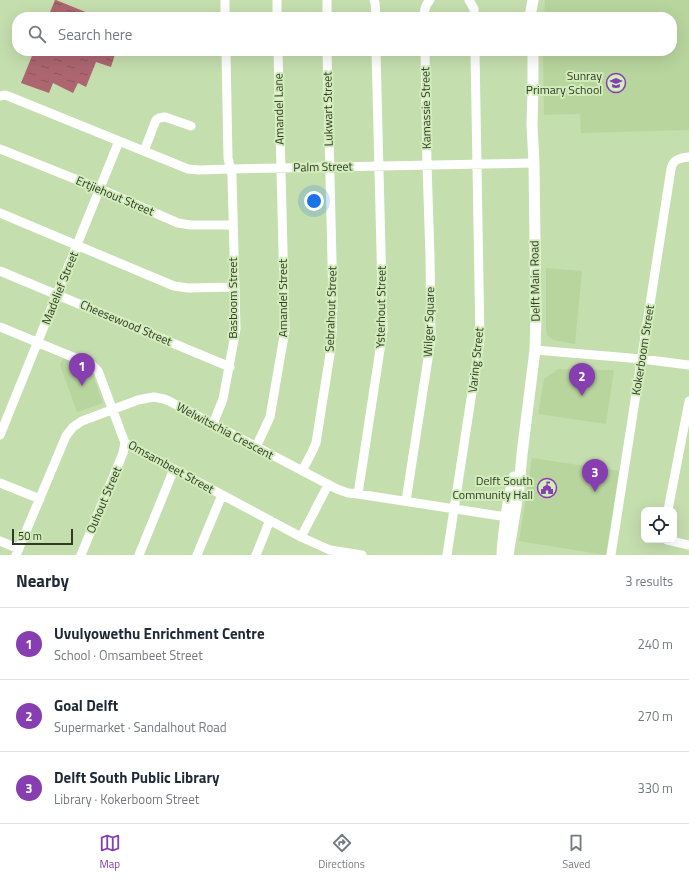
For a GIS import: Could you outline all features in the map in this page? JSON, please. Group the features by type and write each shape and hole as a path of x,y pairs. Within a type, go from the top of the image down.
{"street":[{"path":"225,0 225,12"},
{"path":"277,0 277,12"},
{"path":"327,0 327,12"},
{"path":"374,0 376,12"},
{"path":"424,12 425,6 430,0"},
{"path":"469,0 474,12"},
{"path":"0,96 8,96 193,170 230,169 228,158 226,56"},
{"name":"Amandel Lane","path":"278,56 280,168"},
{"name":"Lukwart Street","path":"327,56 330,167"},
{"path":"376,56 379,166"},
{"name":"Kamassie Street","path":"425,56 427,165"},
{"path":"475,56 477,164"},
{"name":"Delft Main Road","path":"527,56 528,87 532,108"},
{"name":"Delft Main Road","path":"502,555 510,517 519,488 535,350 536,318 532,108 533,56"},
{"path":"144,151 156,120 159,118 165,117 191,126"},
{"name":"Madelief Street","path":"0,435 119,141"},
{"name":"Ertjiehout Street","path":"0,149 100,189 178,223 190,225 233,225"},
{"name":"Kokerboom Street","path":"612,555 671,166 678,158 689,157"},
{"name":"Palm Street","path":"230,169 534,163"},
{"name":"Varing Street","path":"447,555 480,340 477,164"},
{"name":"Wilger Square","path":"406,501 431,338 427,165"},
{"name":"Ysterhout Street","path":"358,494 383,330 379,166"},
{"name":"Sebrahout Street","path":"302,471 316,443 329,362 332,333 333,303 330,167"},
{"name":"Amandel Street","path":"256,447 270,417 285,330 280,168"},
{"name":"Basboom Street","path":"213,424 223,399 236,328 232,176 230,169"},
{"path":"0,213 180,288 235,287"},
{"name":"Cheesewood Street","path":"0,271 230,367"},
{"name":"Omsambeet Street","path":"0,327 92,365 100,376 125,444 301,537 330,550 362,555"},
{"path":"535,350 642,359 689,365"},
{"name":"Welwitschia Crescent","path":"18,552 66,436 73,427 82,421 148,398 159,398 169,401 328,485 348,492 510,517"},
{"path":"669,507 686,431 689,401"},
{"name":"Ouhout Street","path":"81,555 123,453 125,444"},
{"path":"139,555 174,469"},
{"path":"0,483 40,499"},
{"path":"301,537 328,485"},
{"path":"197,555 222,495"},
{"name":"Delft Main Road","path":"508,555 510,517"},
{"path":"256,555 270,520"},
{"path":"0,541 18,552"},
{"path":"677,542 689,545"}],"shaded area":[{"name":"Sunray Primary School","path":"545,0 689,0 689,130 581,133 580,114 544,115 543,56 677,56 677,12 544,12"},
{"path":"546,268 582,271 575,344 553,340 547,335"},
{"path":"63,358 91,370 103,403 77,412 60,365"},
{"path":"558,369 614,370 606,424 538,414 544,379"},
{"path":"532,458 619,471 606,555 519,541"}],"water":[{"path":"56,0 86,12 50,12"},
{"path":"32,56 114,56 111,67 96,62 86,87 78,83 73,93 53,83 49,93 21,83"}],"place":[{"name":"Sunray Primary School","path":"616,83"},
{"name":"Uvulyowethu Enrichment Centre","path":"82,386"},
{"name":"Goal Delft","path":"582,396"},
{"name":"Delft South Community Hall","path":"547,488"},
{"name":"Delft South Public Library","path":"595,492"}]}
